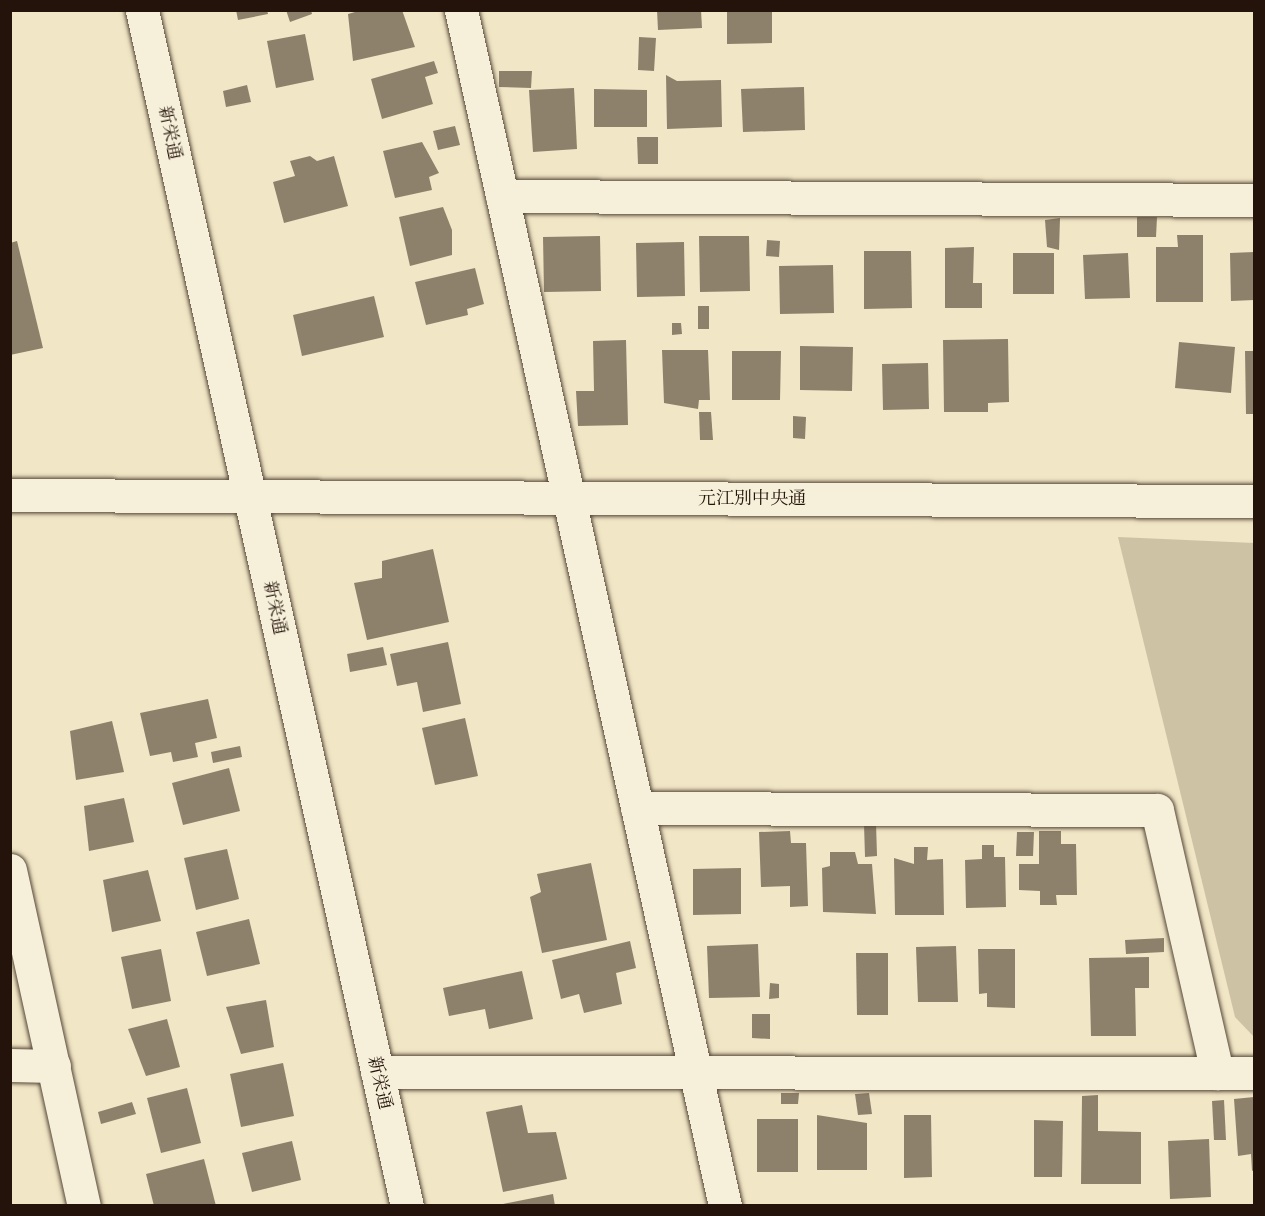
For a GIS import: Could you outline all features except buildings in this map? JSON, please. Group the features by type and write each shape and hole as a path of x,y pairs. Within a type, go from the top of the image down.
{"street":[{"name":"新栄通","path":"142,10 407,1206"},
{"path":"461,10 725,1206"},
{"path":"502,196 1254,200"},
{"name":"元江別中央通","path":"10,495 1254,501"},
{"path":"637,808 1157,810 1217,1073"},
{"path":"10,870 84,1206"},
{"path":"10,1065 54,1066"},
{"path":"377,1072 1254,1073"}],"shaded area":[{"path":"1118,537 1254,543 1254,1037 1235,1017"}]}
